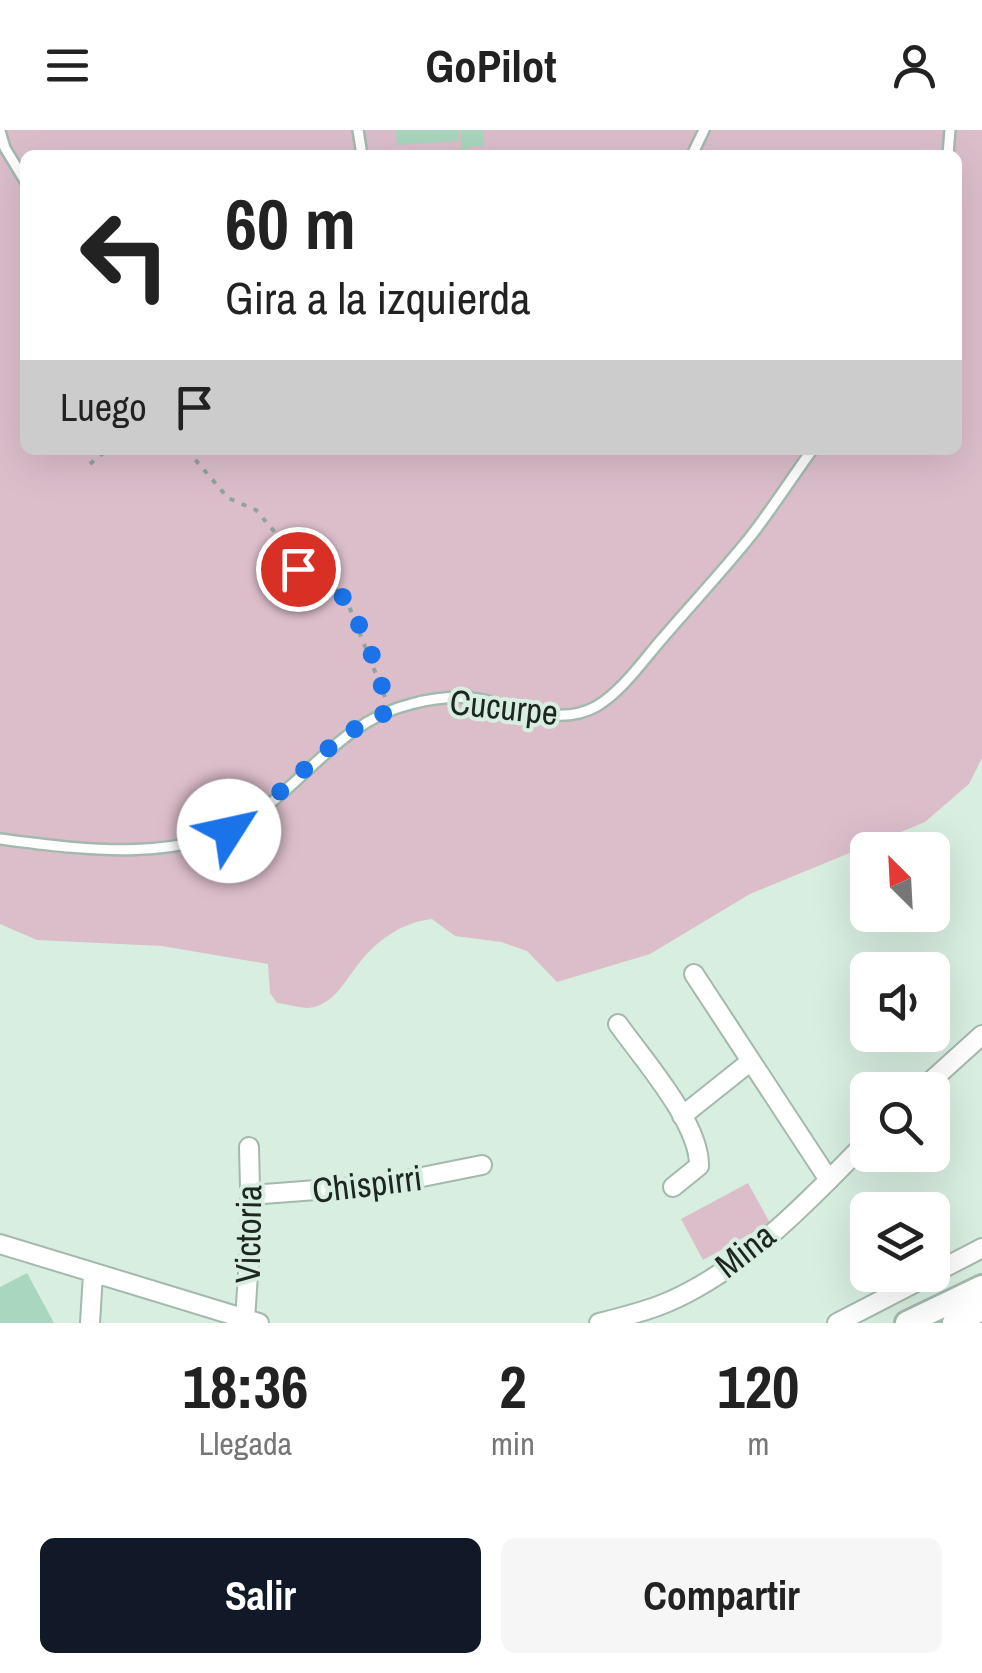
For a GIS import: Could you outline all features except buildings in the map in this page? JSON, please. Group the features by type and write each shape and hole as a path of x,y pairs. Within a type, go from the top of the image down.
{"main road":[{"path":"907,1323 982,1287"},
{"path":"954,1323 982,1309"}],"street":[{"path":"694,974 829,1180"},
{"path":"618,1024 682,1116 696,1144 698,1166 673,1187"},
{"path":"941,1072 982,1035"},
{"path":"682,1116 751,1061"},
{"name":"Victoria","path":"249,1147 252,1322"},
{"name":"Mina","path":"599,1323 664,1314 748,1253 850,1158"},
{"name":"Chispirri","path":"251,1195 382,1185 482,1165"},
{"path":"0,1244 252,1322"},
{"path":"950,1264 982,1248"},
{"path":"90,1323 93,1274"},
{"path":"837,1323 896,1292"}],"lane":[{"path":"0,131 20,172"},
{"name":"Cucurpe","path":"0,839 55,846 159,847 198,841 229,831 255,816 344,735 388,712 441,698 471,698 549,715 573,715 597,706 617,689 750,536 808,455"}],"path":[{"path":"90,464 101,455"},
{"path":"191,455 228,498 256,510 290,550 298,569 326,579 346,601 383,688 388,712"}],"shaded area":[{"path":"0,130 982,130 982,758 969,784 925,822 901,832 850,832 850,853 750,894 650,954 557,982 527,951 501,942 455,936 432,919 411,924 383,939 332,997 304,1008 277,1003 270,993 268,964 162,946 37,940 0,924"},
{"path":"748,1183 770,1223 703,1260 681,1219"}],"route":[{"path":"229,831 255,816 352,729 388,712 370,653 346,601 326,579 298,569"}]}
